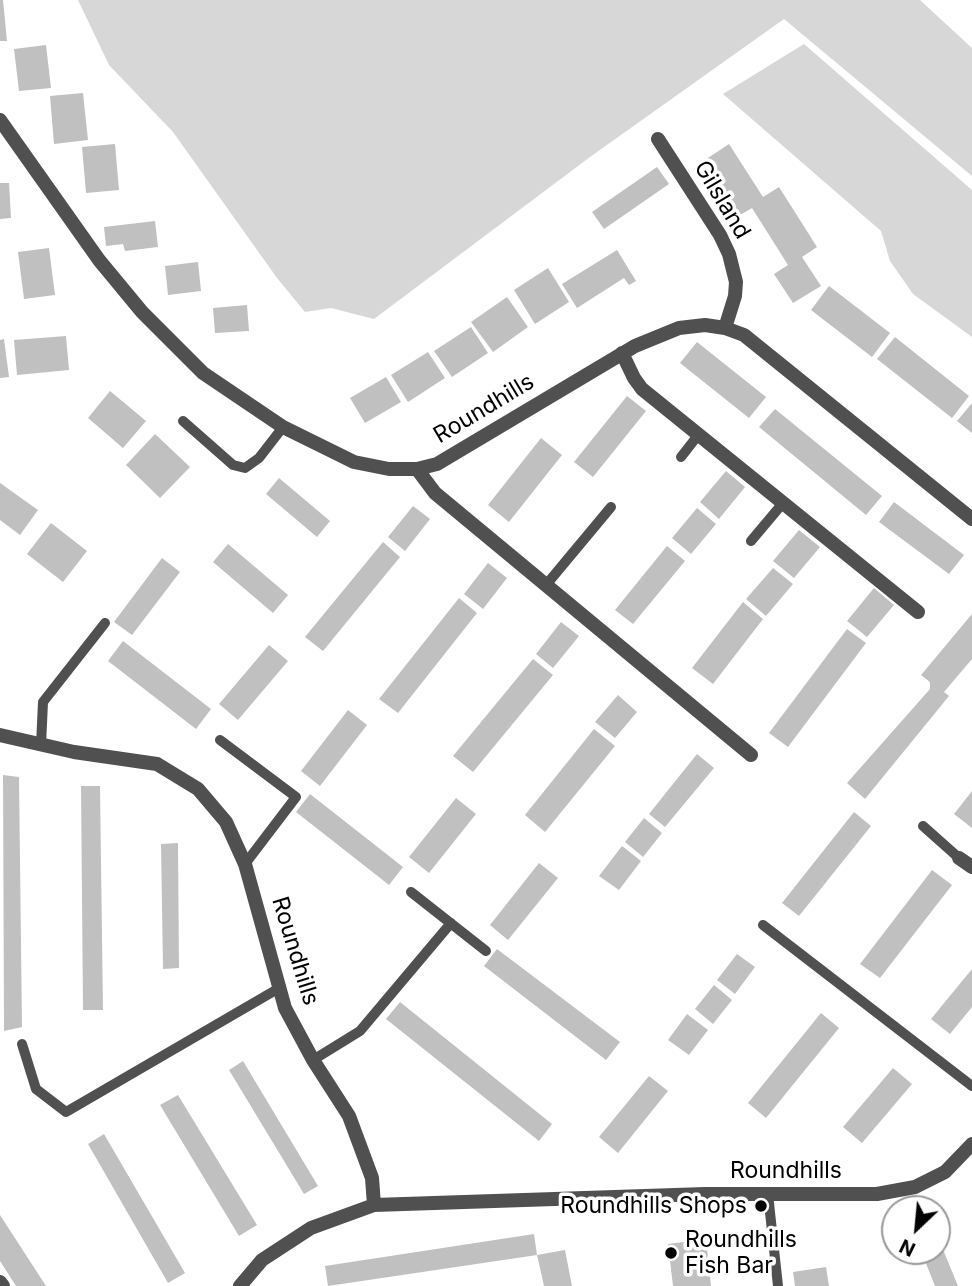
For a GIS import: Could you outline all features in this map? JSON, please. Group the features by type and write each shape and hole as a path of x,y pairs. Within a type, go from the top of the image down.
{"street":[{"name":"Roundhills","path":"0,120 99,260 142,312 203,373 283,427 354,462 389,469 417,469 437,464 622,353 679,328 705,325 744,335 972,519"},
{"name":"Gilsland","path":"658,139 729,254 736,282 735,296 725,328"},
{"path":"0,146 17,144"},
{"path":"622,353 642,388 918,612"},
{"path":"417,469 435,493 751,755"},
{"name":"Roundhills","path":"0,735 41,745 158,764 198,789 226,822 245,864 285,1008 313,1060 349,1116 372,1178 374,1205"},
{"path":"959,858 972,867"},
{"name":"Roundhills","path":"240,1286 262,1260 311,1228 374,1205 768,1194 877,1194 915,1187 944,1172 972,1144"}],"lane":[{"path":"183,421 233,465 246,468 259,458 283,427"},
{"path":"681,457 699,434"},
{"path":"751,541 783,503"},
{"path":"546,584 611,507"},
{"path":"41,745 43,702 105,623"},
{"path":"220,740 296,797 245,864"},
{"path":"923,826 959,858"},
{"path":"411,892 486,951"},
{"path":"313,1060 360,1031 451,923"},
{"path":"763,925 972,1086"},
{"path":"22,1044 36,1089 66,1112 281,987"},
{"path":"768,1194 778,1286"}],"shaded area":[{"path":"78,0 920,0 972,48 972,176 784,19 590,157 374,319 331,308 305,312 277,278 173,132 109,65"},
{"path":"804,44 972,190 972,337 913,294 890,261 881,231 723,94"}],"building":[{"path":"0,0 3,0 7,41 0,41"},
{"path":"46,45 51,88 19,91 14,49"},
{"path":"83,93 88,140 54,144 50,96"},
{"path":"115,144 119,190 86,193 82,147"},
{"path":"729,144 763,197 779,187 817,247 802,257 821,286 793,303 774,274 788,265 752,208 740,215 705,160"},
{"path":"657,167 669,184 604,229 592,212"},
{"path":"0,183 9,183 11,218 0,219"},
{"path":"155,221 158,247 125,251 123,244 106,246 104,227"},
{"path":"49,248 55,295 24,299 18,252"},
{"path":"617,250 636,281 629,285 624,278 577,308 562,284"},
{"path":"198,262 201,291 168,295 165,266"},
{"path":"548,268 569,302 535,324 514,290"},
{"path":"829,286 890,333 872,357 811,310"},
{"path":"507,297 528,327 493,352 471,322"},
{"path":"247,305 249,331 215,333 213,308"},
{"path":"471,327 488,353 452,377 434,351"},
{"path":"66,336 69,370 17,375 14,340"},
{"path":"895,337 969,396 952,418 877,359"},
{"path":"4,339 9,377 0,378 0,340"},
{"path":"697,342 766,397 749,418 680,363"},
{"path":"428,352 445,378 408,402 391,375"},
{"path":"386,377 401,402 365,423 350,398"},
{"path":"110,391 146,421 123,448 88,418"},
{"path":"627,396 646,411 593,477 574,462"},
{"path":"972,403 972,433 957,421"},
{"path":"775,409 882,496 866,515 759,427"},
{"path":"155,434 190,467 160,498 126,465"},
{"path":"541,438 562,455 509,522 488,505"},
{"path":"726,471 745,487 719,519 700,502"},
{"path":"279,478 330,521 317,537 266,494"},
{"path":"0,483 38,510 20,535 0,520"},
{"path":"894,502 964,555 949,574 879,522"},
{"path":"413,506 430,519 405,551 388,537"},
{"path":"697,508 716,524 691,554 672,538"},
{"path":"51,523 87,551 63,582 27,554"},
{"path":"799,530 820,547 794,578 773,561"},
{"path":"383,542 400,557 323,651 305,637"},
{"path":"228,544 288,595 273,613 213,562"},
{"path":"667,546 685,561 633,624 615,610"},
{"path":"162,558 180,572 132,635 114,622"},
{"path":"488,563 507,578 483,609 464,594"},
{"path":"773,568 793,584 766,616 746,599"},
{"path":"874,588 894,605 867,637 847,621"},
{"path":"459,598 477,613 398,713 379,699"},
{"path":"743,602 763,619 713,684 692,668"},
{"path":"972,614 972,659 944,692 949,696 865,799 847,783 930,689 930,682 921,675"},
{"path":"561,622 579,636 553,668 536,654"},
{"path":"847,629 866,643 788,747 769,733"},
{"path":"123,641 211,709 196,729 108,661"},
{"path":"269,645 288,661 238,720 219,704"},
{"path":"533,659 553,675 473,772 453,756"},
{"path":"618,695 637,712 615,738 595,722"},
{"path":"348,710 367,725 320,786 301,771"},
{"path":"594,729 615,746 545,832 525,815"},
{"path":"697,754 714,768 665,827 649,814"},
{"path":"3,775 19,777 22,1027 4,1031"},
{"path":"81,786 100,786 103,1010 83,1010"},
{"path":"972,791 972,828 954,814"},
{"path":"310,794 403,867 389,885 296,812"},
{"path":"456,798 476,814 429,873 409,857"},
{"path":"854,812 871,826 799,916 782,903"},
{"path":"644,818 662,833 643,857 625,842"},
{"path":"178,843 179,968 163,969 161,844"},
{"path":"622,846 641,861 619,890 599,876"},
{"path":"539,863 558,878 508,940 490,925"},
{"path":"932,870 952,885 880,978 860,964"},
{"path":"497,949 620,1042 606,1060 484,966"},
{"path":"737,954 755,967 735,994 717,980"},
{"path":"972,969 972,1007 950,1034 931,1019"},
{"path":"714,985 732,1000 713,1024 695,1009"},
{"path":"400,1002 552,1124 539,1141 386,1019"},
{"path":"821,1013 839,1028 766,1118 748,1103"},
{"path":"687,1014 708,1030 689,1055 668,1040"},
{"path":"243,1061 318,1186 304,1194 229,1070"},
{"path":"893,1068 912,1084 862,1143 843,1127"},
{"path":"649,1076 668,1091 618,1153 599,1137"},
{"path":"178,1095 257,1225 239,1236 160,1105"},
{"path":"104,1134 185,1273 168,1283 88,1144"},
{"path":"0,1215 46,1286 16,1286 0,1261"},
{"path":"534,1234 537,1255 328,1286 325,1266"},
{"path":"706,1239 711,1286 673,1286 668,1244"},
{"path":"565,1250 572,1286 544,1286 537,1255"},
{"path":"927,1265 949,1265 958,1286 935,1286"},
{"path":"826,1267 829,1286 795,1286 793,1272"}],"place":[{"name":"Roundhills Shops","path":"761,1206"},
{"name":"Roundhills Fish Bar","path":"671,1253"}]}
